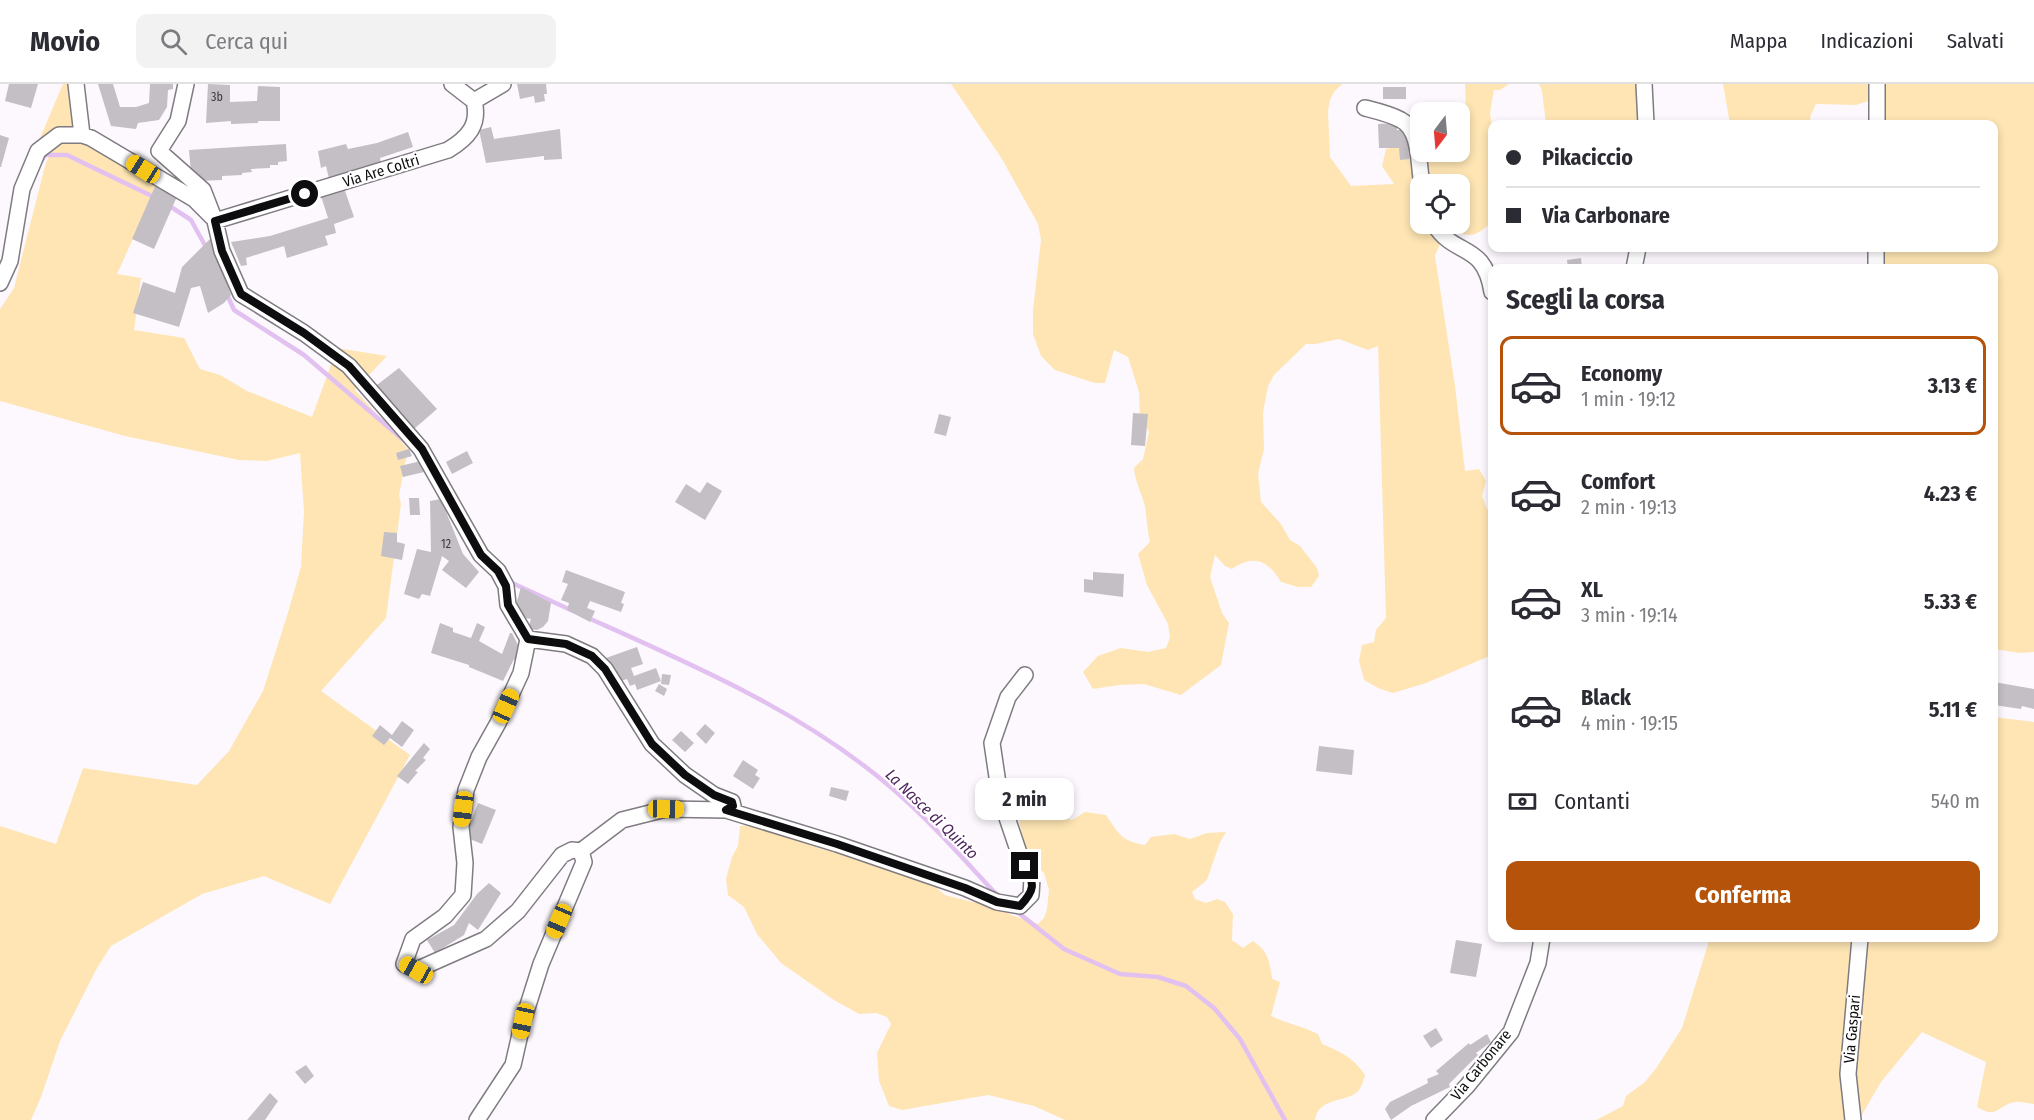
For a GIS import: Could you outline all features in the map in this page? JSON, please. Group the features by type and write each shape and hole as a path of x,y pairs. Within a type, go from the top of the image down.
{"street":[{"path":"76,84 82,135"},
{"path":"186,84 178,121 159,151 203,189 215,221 222,251 241,294 304,333 349,366 422,449 481,555 498,571 506,586 508,605 528,639 521,673 498,723 479,756 466,790 461,827 465,863 463,895 445,916 413,939 404,964 416,970 486,939 518,911 562,855 572,850 581,851 622,820 666,809 726,810 837,844 965,888 997,902 1020,906 1031,895 1032,878 1019,853 1000,797 992,743 1008,697 1025,675"},
{"path":"452,84 474,100 503,84"},
{"path":"1644,84 1646,120"},
{"path":"1877,84 1877,120"},
{"name":"Via Are Coltri","path":"215,221 448,150 465,140 477,118 474,100"},
{"path":"1365,108 1403,120 1411,129 1417,145 1421,174"},
{"path":"0,283 10,261 22,189 38,151 59,135 82,135 99,142 194,199 215,221"},
{"path":"1442,234 1446,239 1474,255 1488,273"},
{"path":"528,639 566,644 592,656 605,669 652,744 685,775 714,795 732,802 733,806 726,810"},
{"path":"477,1120 513,1065 523,1021 541,964 584,862 581,851"},
{"name":"Via Carbonare","path":"1434,1120 1467,1086 1511,1032 1538,963 1541,942"},
{"name":"Via Gaspari","path":"1853,1120 1848,1074 1860,942"}],"shaded area":[{"path":"63,84 72,84 79,129 40,138"},
{"path":"951,84 1342,84 1330,100 1328,112 1330,157 1351,186 1394,184 1382,166 1386,149 1402,148 1410,155 1410,162 1419,164 1422,162 1470,162 1470,102 1466,102 1465,84 1509,84 1500,90 1494,90 1491,120 1488,120 1488,225 1473,235 1464,234 1470,234 1470,174 1410,174 1410,234 1444,234 1435,256 1455,386 1465,471 1479,469 1486,481 1482,496 1488,511 1488,657 1426,683 1393,693 1364,680 1359,661 1362,645 1374,642 1376,630 1386,618 1378,346 1368,350 1339,339 1306,344 1274,375 1268,386 1263,413 1264,449 1258,474 1261,502 1281,524 1290,540 1300,546 1317,568 1319,576 1311,587 1298,587 1281,582 1271,569 1260,562 1247,562 1232,569 1225,566 1215,555 1210,577 1222,613 1229,623 1221,665 1181,695 1144,684 1093,689 1083,672 1098,656 1121,648 1148,652 1166,648 1170,638 1168,624 1147,585 1138,554 1150,542 1145,507 1134,468 1143,459 1149,432 1140,416 1139,392 1128,357 1114,350 1105,383 1095,383 1055,370 1041,356 1033,334 1033,310 1041,240 1038,224 1002,159"},
{"path":"1539,84 1646,84 1651,120 1546,120"},
{"path":"1723,84 2034,84 2034,652 2020,653 1998,650 1998,264 1877,264 1877,252 1998,252 1998,120 1879,120 1879,102 1868,101 1856,105 1816,104 1810,120 1729,120"},
{"path":"81,138 93,148 157,186 117,274 141,278 134,330 184,338 200,369 220,375 247,391 312,417 337,348 387,356 355,390 408,449 399,495 401,504 386,618 321,691 410,755 330,904 264,876 202,894 111,946 97,968 60,1041 31,1120 0,1120 0,826 56,844 83,768 197,785 229,751 263,691 301,567 304,511 300,453 267,461 239,460 125,436 0,401 0,309 14,288 48,158 54,148"},
{"path":"1998,718 2034,722 2034,1104 2015,1102 1994,1112 1984,1111 1977,1107 1986,1062 1922,1032 1881,1082 1859,1120 1596,1120 1623,1106 1626,1096 1645,1082 1682,1028 1709,942 1998,942"},
{"path":"1037,785 1051,790 1055,798 1056,811 1064,817 1072,820 1085,812 1106,815 1121,836 1145,845 1151,837 1174,834 1190,839 1207,833 1226,832 1220,842 1207,880 1192,892 1195,899 1206,903 1217,899 1225,902 1233,914 1232,940 1243,948 1253,941 1258,945 1267,957 1272,979 1280,982 1271,1016 1318,1034 1322,1044 1341,1052 1351,1060 1365,1075 1358,1091 1324,1105 1317,1113 1315,1120 1065,1120 1034,1106 988,1095 902,1110 889,1106 879,1081 877,1053 891,1024 887,1017 876,1013 859,1014 834,1000 781,963 757,934 744,907 728,895 726,879 732,857 738,846 740,826 767,828 821,849 848,852 926,879 945,895 972,902 994,904 1011,915 1038,924 1044,918 1047,909 1049,890 1044,873 1029,858 1015,801 1022,789"}],"building":[{"path":"9,84 38,84 31,108 5,101"},
{"path":"98,84 113,84 120,107 136,107 149,103 150,84 173,84 173,89 168,90 167,107 159,120 138,123 136,129 111,126"},
{"path":"208,84 230,85 230,102 257,101 258,86 280,87 280,121 206,123"},
{"path":"517,84 546,84 545,101 535,103 534,96 520,99"},
{"path":"1383,87 1406,87 1406,99 1383,99"},
{"path":"1397,123 1397,130 1408,130 1409,159 1400,160 1399,148 1379,148 1378,124"},
{"path":"491,127 494,139 560,129 562,159 544,160 544,156 486,163 479,130"},
{"path":"408,132 413,147 380,158 383,173 330,183 326,166 321,168 318,151 346,144 348,149 377,143"},
{"path":"0,135 9,138 1,167 0,167"},
{"path":"286,144 287,161 278,162 278,165 270,165 270,168 251,169 252,172 242,173 242,175 222,176 222,180 198,181 197,173 191,173 189,150"},
{"path":"157,182 179,192 154,249 132,239"},
{"path":"343,185 354,217 334,224 336,233 325,236 328,245 287,258 284,246 246,258 247,265 241,266 231,242 270,236 328,218 320,193"},
{"path":"212,237 231,295 224,303 208,313 200,286 191,288 179,327 133,313 143,282 175,293 182,267"},
{"path":"1581,258 1582,264 1568,264 1567,260"},
{"path":"399,368 437,409 414,429 373,388"},
{"path":"1133,413 1148,414 1145,446 1131,445"},
{"path":"939,414 951,417 946,436 934,433"},
{"path":"409,449 412,456 398,460 396,453"},
{"path":"467,451 473,463 452,474 446,462"},
{"path":"421,461 424,472 403,477 400,466"},
{"path":"707,482 722,491 705,520 675,502 686,484 700,493"},
{"path":"409,498 419,498 420,515 410,515"},
{"path":"441,499 463,554 479,572 466,588 442,570 449,561 442,556 430,596 422,594 419,599 404,594 417,549 431,552 430,501"},
{"path":"384,532 397,533 397,542 405,544 402,560 381,556"},
{"path":"566,570 625,592 621,612 590,601 587,608 595,611 590,622 567,610 569,603 561,600 568,584 562,582"},
{"path":"1093,572 1124,574 1123,597 1084,592 1084,579 1093,580"},
{"path":"521,587 551,603 548,621 537,630 528,629 531,619 519,617 516,605"},
{"path":"440,623 453,628 453,632 471,638 477,623 485,627 479,641 502,654 510,633 512,633 518,645 515,660 503,681 469,667 469,665 431,653"},
{"path":"637,647 643,664 631,668 634,676 656,668 661,681 637,690 635,684 630,686 627,679 615,683 606,658"},
{"path":"662,674 671,675 669,685 661,684"},
{"path":"1998,683 2034,689 2034,709 2022,706 2021,709 1998,706"},
{"path":"659,684 667,689 664,696 655,691"},
{"path":"402,721 414,730 402,747 390,738 384,745 372,736 380,725 392,735"},
{"path":"705,724 715,733 706,744 696,734"},
{"path":"681,731 694,743 685,752 672,740"},
{"path":"424,743 430,749 423,758 426,760 415,771 418,772 408,784 397,776"},
{"path":"1319,746 1354,750 1352,775 1316,771"},
{"path":"743,760 758,770 755,775 760,778 753,789 733,776"},
{"path":"831,787 849,791 846,801 829,796"},
{"path":"478,803 496,810 482,844 465,837"},
{"path":"489,883 501,893 478,930 469,923 464,935 435,953 427,940 454,925 477,894"},
{"path":"1456,940 1482,944 1476,977 1450,973"},
{"path":"1436,1028 1443,1040 1431,1048 1423,1036"},
{"path":"1487,1034 1491,1042 1476,1053 1478,1055 1449,1084 1450,1087 1411,1106 1391,1120 1385,1109 1390,1102 1428,1083 1427,1079 1439,1074 1436,1071 1469,1043 1470,1045"},
{"path":"306,1065 314,1076 305,1084 295,1072"},
{"path":"270,1093 278,1101 265,1120 247,1120"}],"waterway":[{"name":"La Nasce di Quinto","path":"40,163 45,155 67,155 156,198"},
{"name":"La Nasce di Quinto","path":"168,205 191,220 207,249"},
{"name":"La Nasce di Quinto","path":"226,292 234,310 304,355 407,443"},
{"name":"La Nasce di Quinto","path":"510,582 573,611"},
{"name":"La Nasce di Quinto","path":"586,617 743,690 818,733 902,797 999,897"},
{"name":"La Nasce di Quinto","path":"1015,910 1064,949 1120,974 1158,977 1186,986 1214,1008 1240,1039 1285,1120"}],"route":[{"path":"305,194 215,221 222,251 241,294 304,333 349,366 422,449 481,555 498,571 506,586 508,605 528,639 566,644 592,656 605,669 652,744 685,775 714,795 732,802 733,806 726,810 837,844 965,888 997,902 1020,906 1031,895 1032,878 1025,866"}]}
